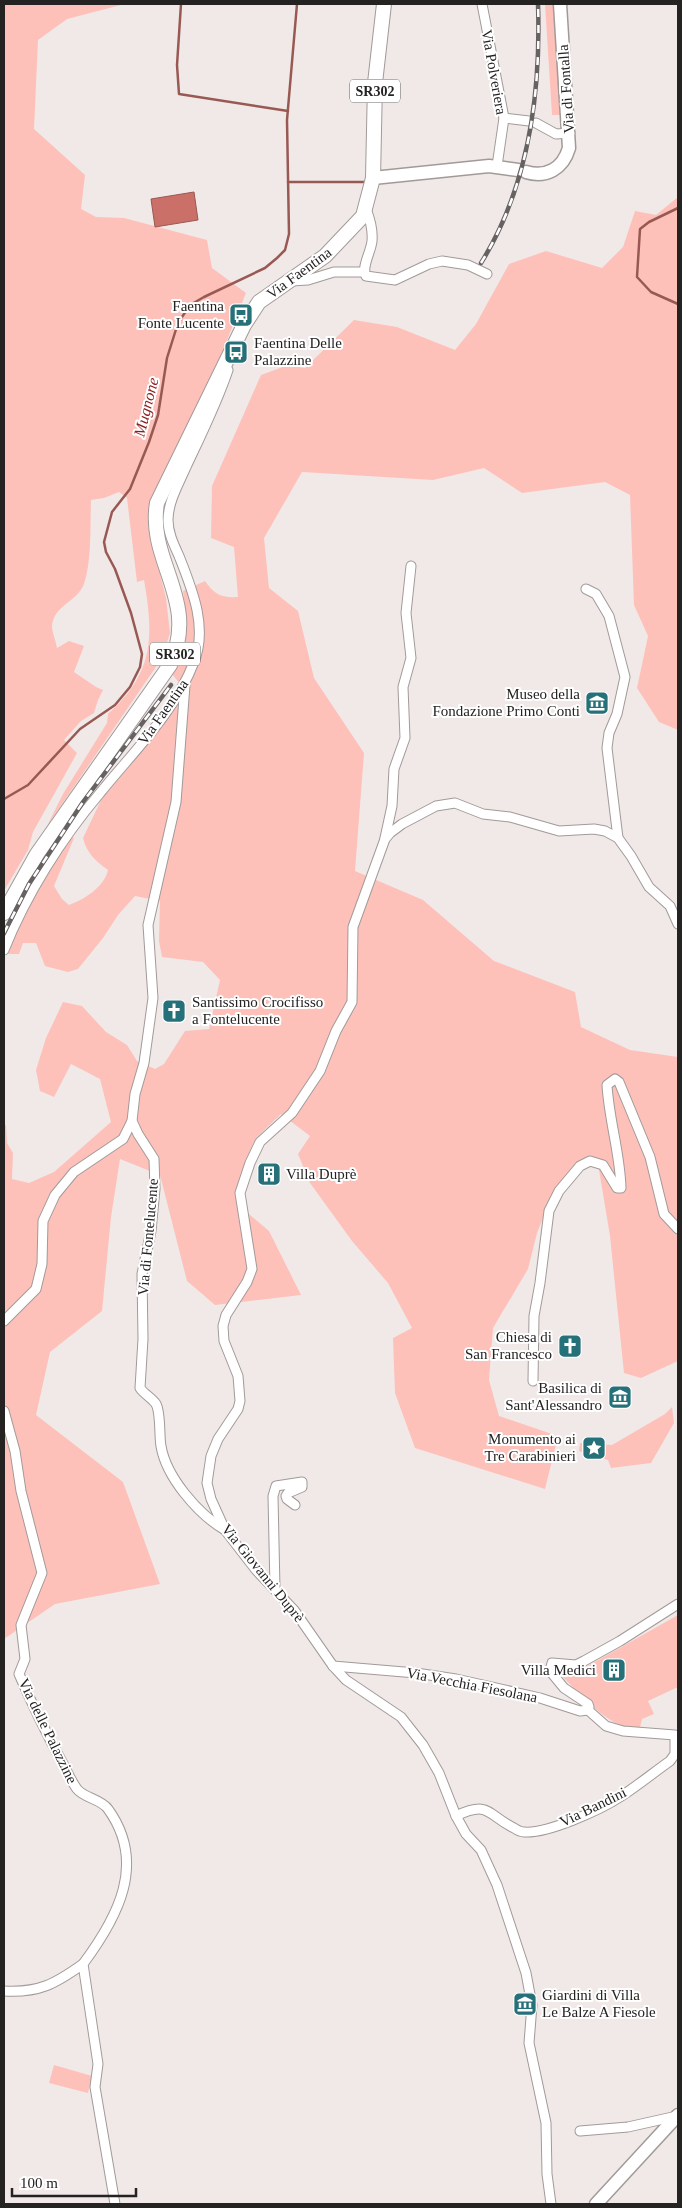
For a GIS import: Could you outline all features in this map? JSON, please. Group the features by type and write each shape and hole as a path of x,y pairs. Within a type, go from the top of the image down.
{"main road":[{"name":"Via Faentina","path":"4,913 37,854 170,665 176,652 179,639 180,612 155,530 157,504 224,363 254,309 266,296 333,249 361,220 366,209 373,178 374,83 384,4"}],"street":[{"name":"Via Polveriera","path":"482,4 504,118 498,166"},
{"name":"Via di Fontalla","path":"498,166 540,174 559,166 567,155 570,133 560,4"},
{"path":"504,118 532,122 556,134 570,133"},
{"path":"373,178 498,166"},
{"path":"364,272 372,240 366,209"},
{"path":"364,272 366,276 395,280 429,264 442,262 468,265 487,274"},
{"path":"289,281 308,280 334,272 364,272"},
{"name":"Via Faentina","path":"4,950 44,872 98,795 154,729 185,685 195,660 200,630 190,584 171,536 169,510 221,391 228,370 228,366 224,363"},
{"path":"385,839 392,806 394,769 405,738 402,687 411,658 406,613 411,566"},
{"path":"586,589 596,594 609,616 625,676 617,714 609,733 607,748 618,838 649,887 670,906 678,924"},
{"path":"4,1322 36,1289 42,1264 43,1221 55,1195 74,1172 123,1139 132,1121 135,1094 144,1063 153,998 148,925 176,802 185,685"},
{"name":"Via Giovanni Duprè","path":"333,1666 294,1610 256,1570 224,1530 211,1499 207,1476 214,1446 238,1409 240,1400 238,1376 227,1352 223,1334 226,1315 248,1282 252,1269 240,1194 250,1163 260,1142 292,1113 320,1072 336,1031 352,1002 350,974 353,927 385,839 402,824 436,806 455,803 483,814 510,817 548,829 571,832 599,829 618,838"},
{"path":"533,1381 534,1316 540,1283 548,1211 559,1191 580,1166 590,1161 603,1165 617,1188 621,1188 619,1163 609,1114 607,1085 616,1079 650,1157 664,1214 678,1229"},
{"name":"Via di Fontelucente","path":"132,1121 154,1158 155,1189 150,1232 142,1274 143,1339 140,1388 156,1405 163,1454 173,1478 210,1521 224,1530"},
{"name":"Via delle Palazzine","path":"4,1411 15,1451 22,1491 42,1573 21,1625 25,1659 19,1674 52,1744 78,1790 107,1807 125,1841 128,1868 120,1901 104,1936 83,1964 57,1982 26,1992 4,1991"},
{"path":"275,1589 273,1552 274,1489 280,1484 302,1482 302,1487 288,1493 286,1496 295,1505"},
{"name":"Via Vecchia Fiesolana","path":"333,1666 416,1673 456,1679 540,1698 580,1711 588,1710 588,1704 564,1688 550,1671 552,1663 576,1665 620,1641 678,1604"},
{"path":"333,1666 346,1680 401,1717 423,1745 439,1773 456,1816 466,1834 481,1850 497,1885 526,1973 532,2005 529,2043 546,2122 547,2174 552,2204"},
{"name":"Via Bandini","path":"456,1816 471,1809 486,1809 495,1814 504,1824 522,1832 542,1831 620,1797 670,1761 675,1754 675,1735 623,1731 606,1726 588,1710"},
{"path":"83,1964 98,2064 95,2087 115,2204"},
{"path":"580,2131 628,2127 678,2116"},
{"path":"596,2204 678,2116"}],"shaded area":[{"path":"4,4 125,4 67,19 38,40 34,129 85,175 81,209 96,217 124,218 207,240 212,268 246,293 217,365 155,498 148,526 166,598 170,633 162,658 47,826 63,794 107,723 108,714 123,699 134,684 142,669 147,653 149,619 147,600 144,580 137,582 127,498 119,492 104,498 91,500 87,575 81,590 61,608 52,626 57,648 69,641 84,646 74,672 103,690 94,713 81,721 64,740 77,753 33,832 28,850 5,889 4,889"},
{"path":"545,4 556,4 564,115 552,115"},
{"path":"194,192 198,220 155,227 151,199"},
{"path":"678,197 678,730 659,722 637,688 648,636 634,605 630,495 605,482 522,493 484,468 433,480 302,472 264,538 269,588 298,611 314,678 364,753 355,871 423,900 494,961 575,992 581,1027 630,1050 678,1057 678,1361 641,1378 624,1373 610,1236 597,1158 581,1161 553,1193 537,1233 528,1269 493,1328 489,1380 499,1416 558,1436 545,1489 415,1448 395,1393 393,1338 412,1328 388,1283 352,1241 310,1183 298,1154 310,1136 281,1114 256,1138 245,1161 237,1204 269,1231 301,1295 215,1305 187,1281 160,1175 120,1159 111,1217 102,1311 50,1352 36,1415 123,1482 160,1584 55,1604 4,1639 4,1125 6,1125 7,1143 13,1153 12,1179 29,1183 54,1172 111,1122 100,1079 71,1064 54,1097 40,1091 36,1070 46,1038 63,1002 82,1006 106,1032 127,1045 137,1061 155,1069 164,1064 185,1031 209,1029 220,980 203,962 162,957 159,941 160,901 135,896 118,915 103,938 78,969 68,972 45,966 36,943 23,943 19,954 8,954 27,908 69,836 74,838 54,886 62,899 69,905 81,899 93,892 106,876 108,870 92,857 83,838 102,798 180,684 172,674 184,644 185,613 183,591 205,581 218,594 227,597 238,597 234,547 211,538 212,486 261,375 288,365 305,368 354,320 397,327 455,350 476,324 509,264 546,251 602,268 623,247 635,211 656,215"},
{"path":"672,1407 674,1423 651,1463 611,1468 608,1460 579,1451 580,1443 612,1445 665,1414"},
{"path":"678,1615 678,1687 648,1701 654,1714 642,1719 639,1732 606,1717 562,1676 569,1672 579,1671"},
{"path":"54,2065 92,2076 88,2093 49,2083"}],"waterway":[{"path":"181,4 177,65 179,94 288,111"},
{"name":"Mugnone","path":"4,799 28,785 80,729 115,705 130,687 140,667 142,654 131,613 115,569 106,552 104,542 112,512 130,489 149,442 158,415 167,358 178,323 190,305 265,268 285,250 289,234 287,120 297,4"},
{"path":"288,182 365,182"},
{"path":"678,208 649,222 640,229 637,277 651,292 678,304"}],"railway":[{"path":"481,263 511,203 529,138 537,71 538,4"},
{"path":"4,933 29,884 83,802 171,685"}],"place":[{"name":"Faentina Fonte Lucente","path":"241,315"},
{"name":"Faentina Delle Palazzine","path":"236,352"},
{"name":"Museo della Fondazione Primo Conti","path":"597,703"},
{"name":"Santissimo Crocifisso a Fontelucente","path":"174,1011"},
{"name":"Villa Duprè","path":"269,1174"},
{"name":"Chiesa di San Francesco","path":"570,1346"},
{"name":"Basilica di Sant'Alessandro","path":"620,1397"},
{"name":"Monumento ai Tre Carabinieri","path":"594,1448"},
{"name":"Villa Medici","path":"614,1670"},
{"name":"Giardini di Villa Le Balze A Fiesole","path":"525,2004"}]}
